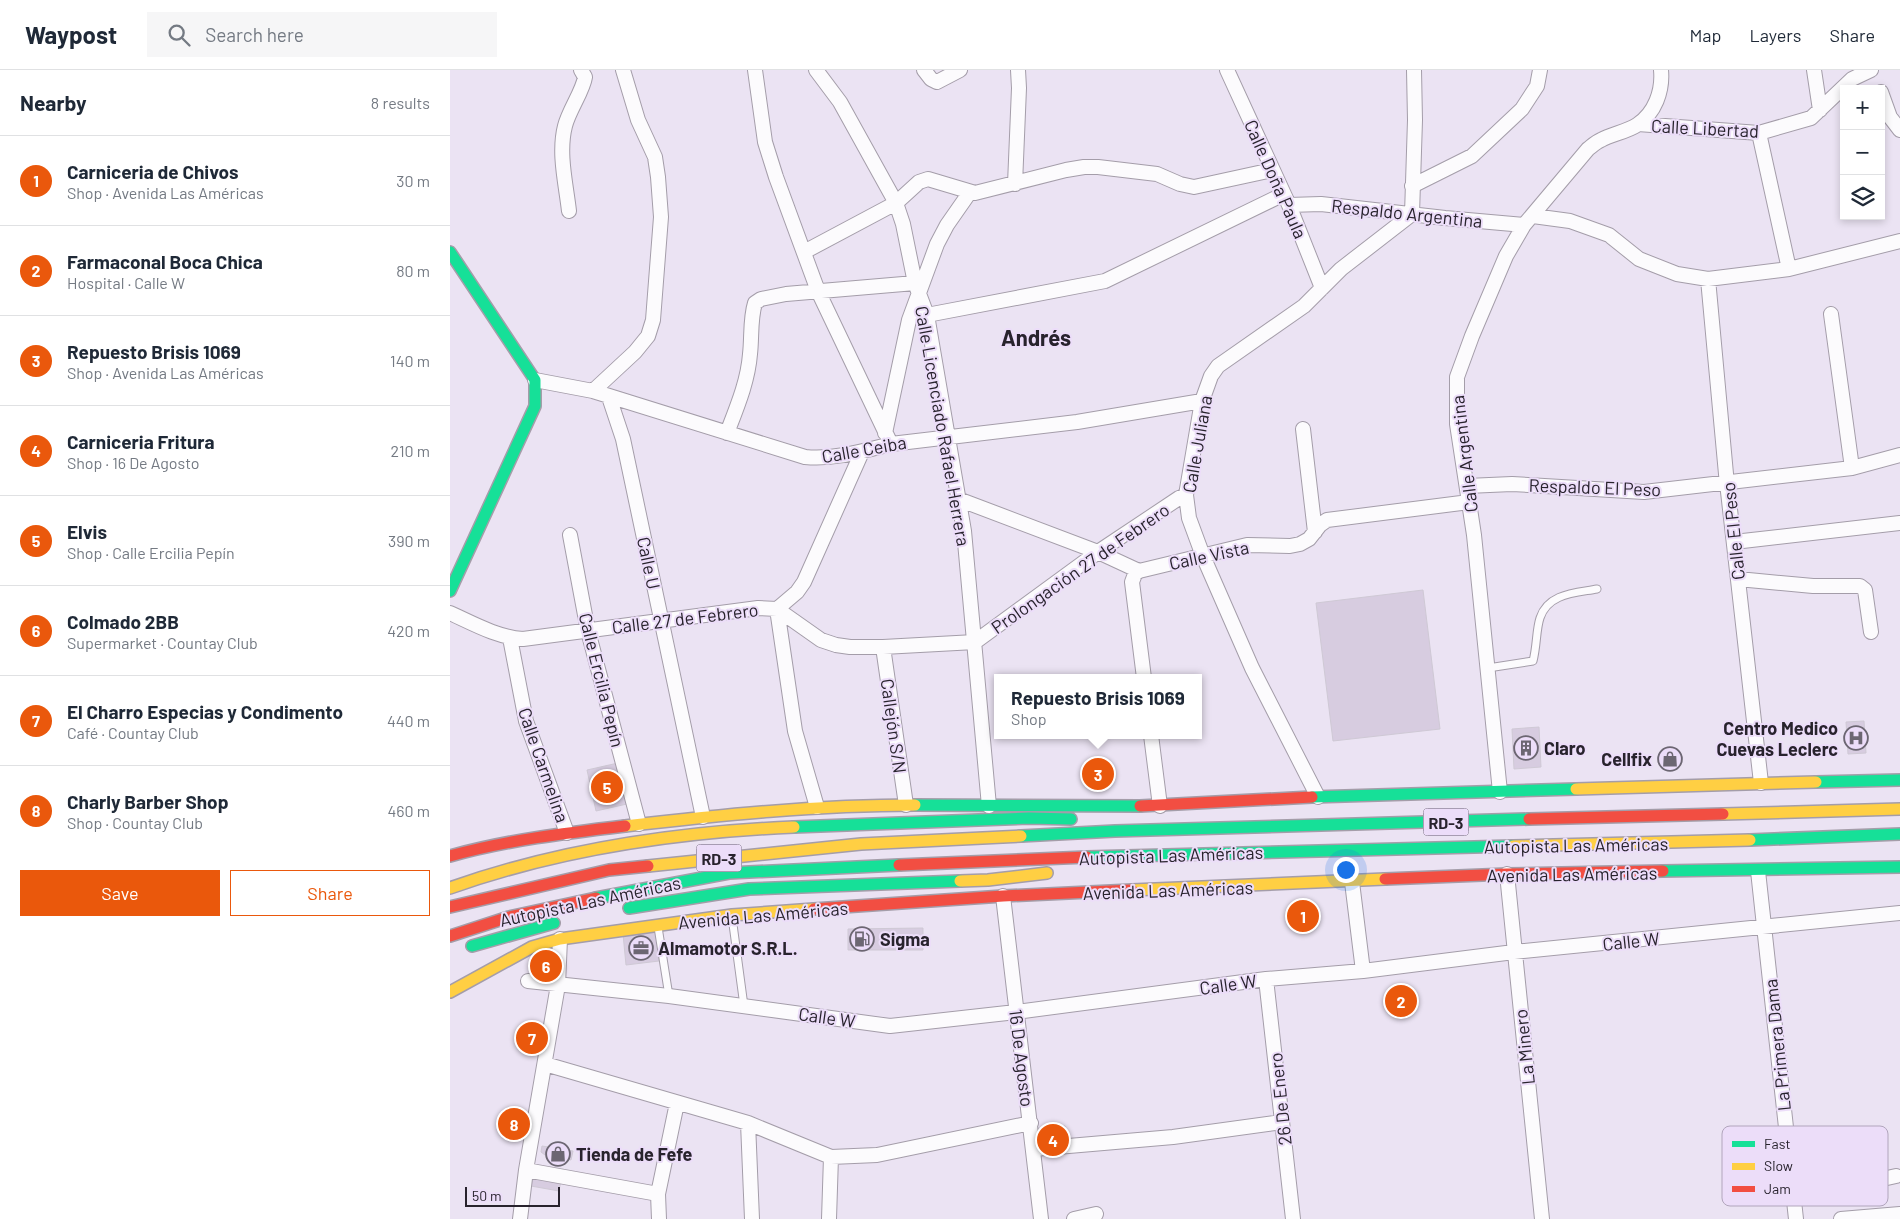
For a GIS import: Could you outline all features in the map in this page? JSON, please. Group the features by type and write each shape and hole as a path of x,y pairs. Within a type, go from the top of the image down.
{"main road":[{"path":"450,252 535,380 535,406 450,589"},
{"path":"450,856 472,850 568,833 703,817 817,807 906,805 1160,806 1318,797 1900,780"},
{"name":"Autopista Las Américas","path":"450,907 610,870 861,844 1224,828 1502,822 1900,809"},
{"path":"450,888 478,878 570,853 634,842 746,830 887,822 1019,818 1085,819"},
{"path":"1113,820 1224,828"},
{"name":"Autopista Las Américas","path":"450,936 509,917 544,909 729,873 994,860 1690,842 1900,834"},
{"path":"621,909 749,889 988,880 1061,870 1106,857"},
{"name":"Avenida Las Américas","path":"450,992 532,947 560,939 732,915 1003,896 1506,874 1900,867"},
{"path":"459,949 563,920"}],"street":[{"path":"569,211 562,155 564,128 573,103 584,82 585,77 581,70"},
{"path":"593,391 635,352 648,336 653,320 661,217 658,177 655,157 638,120 623,70"},
{"path":"755,70 765,142 818,291 888,439"},
{"name":"Calle Licenciado Rafael Herrera","path":"816,70 840,102 896,203 917,288 927,315 964,532 989,806"},
{"path":"924,70 931,79 937,82 960,70"},
{"path":"1015,184 1018,70"},
{"name":"Calle Doña Paula","path":"1227,70 1286,200 1322,288"},
{"path":"1412,214 1415,120 1414,70"},
{"path":"1412,186 1472,156 1522,109 1537,86 1540,70"},
{"path":"1638,124 1649,112 1659,96 1661,77 1673,70"},
{"path":"1814,70 1820,110"},
{"name":"Calle Libertad","path":"1638,124 1759,134 1811,118 1852,79 1871,70"},
{"path":"1875,70 1880,85"},
{"path":"1885,102 1890,117 1900,130"},
{"name":"Calle Argentina","path":"1500,792 1474,535 1457,424 1456,377 1506,256 1529,220 1588,149 1601,140 1638,124"},
{"path":"1759,134 1789,269"},
{"path":"804,252 896,203 919,182 928,179 975,193 1066,170 1084,168 1098,167 1156,174 1180,184 1194,187 1272,170"},
{"path":"888,439 909,320 917,288 947,225 970,192"},
{"path":"927,315 1105,282 1286,200"},
{"name":"Respaldo Argentina","path":"1286,200 1412,214 1570,221 1609,235 1639,259 1677,274 1708,279 1789,269 1900,241"},
{"name":"Calle Juliana","path":"1318,797 1252,668 1203,556 1189,518 1186,495 1202,401 1211,376 1218,366 1304,306 1341,269 1412,214"},
{"name":"Calle El Peso","path":"1708,279 1727,484 1760,783"},
{"path":"727,433 747,375 755,303 761,299 786,294 818,291 917,288"},
{"path":"1831,314 1852,468"},
{"name":"Calle Ceiba","path":"535,380 593,391 805,457 819,458 862,452 888,439 948,436 1078,422 1202,401"},
{"name":"Calle U","path":"609,397 623,439 703,817"},
{"path":"1303,429 1315,532"},
{"path":"817,807 795,731 777,609 797,592 804,582 862,452"},
{"name":"Respaldo El Peso","path":"1467,486 1512,484 1644,492 1727,484 1852,468 1900,455"},
{"name":"Prolongación 27 de Febrero","path":"975,642 1098,552 1186,495"},
{"path":"958,499 1098,552 1139,572"},
{"name":"Calle Vista","path":"1139,572 1247,545 1290,546 1300,544 1327,520 1469,502"},
{"path":"1734,542 1900,523"},
{"name":"Calle Ercilia Pepín","path":"570,535 588,631 639,824"},
{"path":"1139,572 1134,574 1132,582 1144,674"},
{"path":"1738,579 1813,586 1860,586 1865,590 1871,632"},
{"name":"Calle 27 de Febrero","path":"450,613 495,633 510,638 523,639 758,608 777,609 821,640 836,645 883,647 975,642"},
{"name":"Calle Carmelina","path":"510,638 526,721 568,833"},
{"name":"Callejón S/N","path":"883,647 906,805"},
{"path":"1152,739 1160,806"},
{"name":"La Primera Dama","path":"1758,870 1785,1126"},
{"name":"La Minero","path":"1506,874 1542,1219"},
{"path":"1352,882 1363,971"},
{"name":"16 De Agosto","path":"1003,896 1041,1219"},
{"name":"Calle W","path":"528,981 668,996 890,1026 1016,1012 1266,979 1363,971 1514,952 1900,913"},
{"path":"520,1219 526,1170 558,985 560,939"},
{"name":"26 De Enero","path":"1266,979 1293,1219"},
{"path":"545,1064 748,1123 832,1157 877,1155 1031,1123"},
{"path":"660,1219 658,1194 677,1103"},
{"path":"1034,1149 1173,1137 1282,1122"},
{"path":"748,1123 752,1219"},
{"path":"829,1219 832,1157"},
{"path":"526,1170 658,1194"},
{"path":"1888,1178 1896,1176"},
{"name":"La Primera Dama","path":"1794,1206 1796,1219"},
{"path":"1074,1219 1096,1214"},
{"path":"1841,1219 1900,1214"}],"lane":[{"path":"1488,668 1533,661 1537,647 1540,618 1547,604 1560,596 1597,589"},
{"path":"732,915 744,1006"},
{"path":"658,924 668,996"}],"building":[{"path":"1423,590 1440,729 1333,741 1316,603"},
{"name":"Centro Medico Cuevas Leclerc","path":"1864,721 1866,753 1848,754 1846,722"},
{"name":"Claro","path":"1539,727 1541,767 1514,769 1512,729"},
{"path":"618,763 627,804 596,811 587,770"},
{"path":"1299,903 1305,903 1307,929 1300,930"},
{"path":"923,928 923,950 848,950 848,929"},
{"name":"Almamotor S.R.L.","path":"656,931 659,961 626,965 623,934"},
{"path":"535,958 558,958 557,973 535,973"},
{"path":"526,1031 540,1034 538,1045 524,1042"},
{"path":"507,1119 523,1122 522,1128 506,1126"},
{"path":"1065,1126 1067,1142 1049,1144 1047,1128"},
{"name":"Tienda de Fefe","path":"542,1146 573,1151 571,1160 545,1155 541,1152"},
{"path":"533,1176 561,1180 559,1191 531,1186"}],"traffic: fast":[{"path":"450,252 535,380 535,406 450,591"},
{"path":"1816,782 1900,780"},
{"path":"1312,797 1576,789"},
{"path":"915,805 1140,806"},
{"path":"794,827 1029,818 1071,819"},
{"path":"1021,836 1115,831 1529,819"},
{"path":"1750,840 1900,834"},
{"path":"1087,857 1513,846"},
{"path":"596,898 729,873 899,865"},
{"path":"1663,871 1900,867"},
{"path":"629,908 749,889 960,881"},
{"path":"472,946 554,923"}],"traffic: slow":[{"path":"1576,789 1816,782"},
{"path":"625,826 806,809 915,805"},
{"path":"1723,814 1900,809"},
{"path":"450,888 534,863 620,845 707,833 794,827"},
{"path":"648,866 861,844 1021,836"},
{"path":"1513,846 1750,840"},
{"path":"960,881 988,880 1047,873"},
{"path":"1132,890 1385,879"},
{"path":"450,992 532,947 560,939 732,915 814,909"}],"traffic: jam":[{"path":"1140,806 1312,797"},
{"path":"1529,819 1723,814"},
{"path":"450,856 515,841 625,826"},
{"path":"899,865 1087,857"},
{"path":"450,907 609,870 648,866"},
{"path":"1385,879 1663,871"},
{"path":"814,909 1003,896 1132,890"},
{"path":"450,936 509,917 596,898"}],"place":[{"name":"Centro Medico Cuevas Leclerc","path":"1856,738"},
{"name":"Claro","path":"1526,748"},
{"name":"Cellfix","path":"1670,759"},
{"name":"Repuesto Brisis 1069","path":"1098,774"},
{"name":"Elvis","path":"607,787"},
{"name":"Carniceria de Chivos","path":"1303,916"},
{"name":"Sigma","path":"862,939"},
{"name":"Almamotor S.R.L.","path":"641,948"},
{"name":"Colmado 2BB","path":"546,966"},
{"name":"Farmaconal Boca Chica","path":"1401,1001"},
{"name":"El Charro Especias y Condimento","path":"532,1038"},
{"name":"Charly Barber Shop","path":"514,1124"},
{"name":"Carniceria Fritura","path":"1053,1140"},
{"name":"Tienda de Fefe","path":"558,1154"}],"district":[{"name":"Andrés","path":"1036,337"}]}
